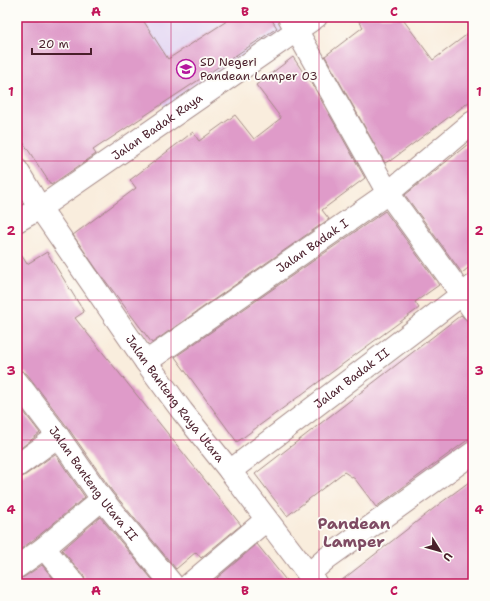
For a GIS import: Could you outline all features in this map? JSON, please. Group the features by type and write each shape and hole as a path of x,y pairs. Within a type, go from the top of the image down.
{"street":[{"name":"Jalan Badak Raya","path":"17,221 40,208 293,24 316,17"},
{"path":"293,24 388,193 469,296"},
{"name":"Jalan Badak I","path":"146,362 388,193 473,122"},
{"name":"Jalan Banteng Raya Utara","path":"17,170 40,208 146,362 312,579"},
{"name":"Jalan Badak II","path":"230,471 469,296"},
{"name":"Jalan Banteng Utara II","path":"17,382 58,436 102,499 172,584"},
{"path":"17,466 58,436"},
{"path":"312,579 327,558 473,453"},
{"path":"17,567 44,548 102,499"},
{"path":"190,584 266,520"},
{"path":"44,548 74,584"}],"shaded area":[{"name":"SD Negeri Pandean Lamper 03","path":"107,17 275,17 285,34 168,112"}],"building":[{"path":"17,17 141,17 168,59 233,17 270,17 277,28 93,150 96,154 51,185 17,133"},
{"path":"356,17 401,17 433,60 473,30 473,99 390,161 385,163 325,56 363,27"},
{"path":"293,57 303,72 305,71 365,178 322,210 329,219 152,343 73,235 136,188 130,180 193,132 199,141 235,115 254,139 281,118 256,85"},
{"path":"473,140 473,264 462,273 405,195"},
{"path":"385,211 439,285 415,302 419,308 237,442 175,357"},
{"path":"17,248 27,264 47,252 84,312 75,318 241,525 201,558 196,552 176,569 112,491 68,428 27,374 17,370"},
{"path":"461,315 473,324 473,436 376,507 355,479 344,472 287,516 255,474"},
{"path":"17,403 40,433 17,451"},
{"path":"55,454 85,497 17,552 17,478 24,476"},
{"path":"473,479 473,584 337,584 442,502"},
{"path":"100,517 156,584 86,584 84,576 62,550"},
{"path":"257,544 289,584 222,584 217,578"},
{"path":"42,565 58,584 17,584 17,579 24,577"}],"place":[{"name":"SD Negeri Pandean Lamper 03","path":"186,69"}],"district":[{"name":"Pandean Lamper","path":"354,532"}]}
